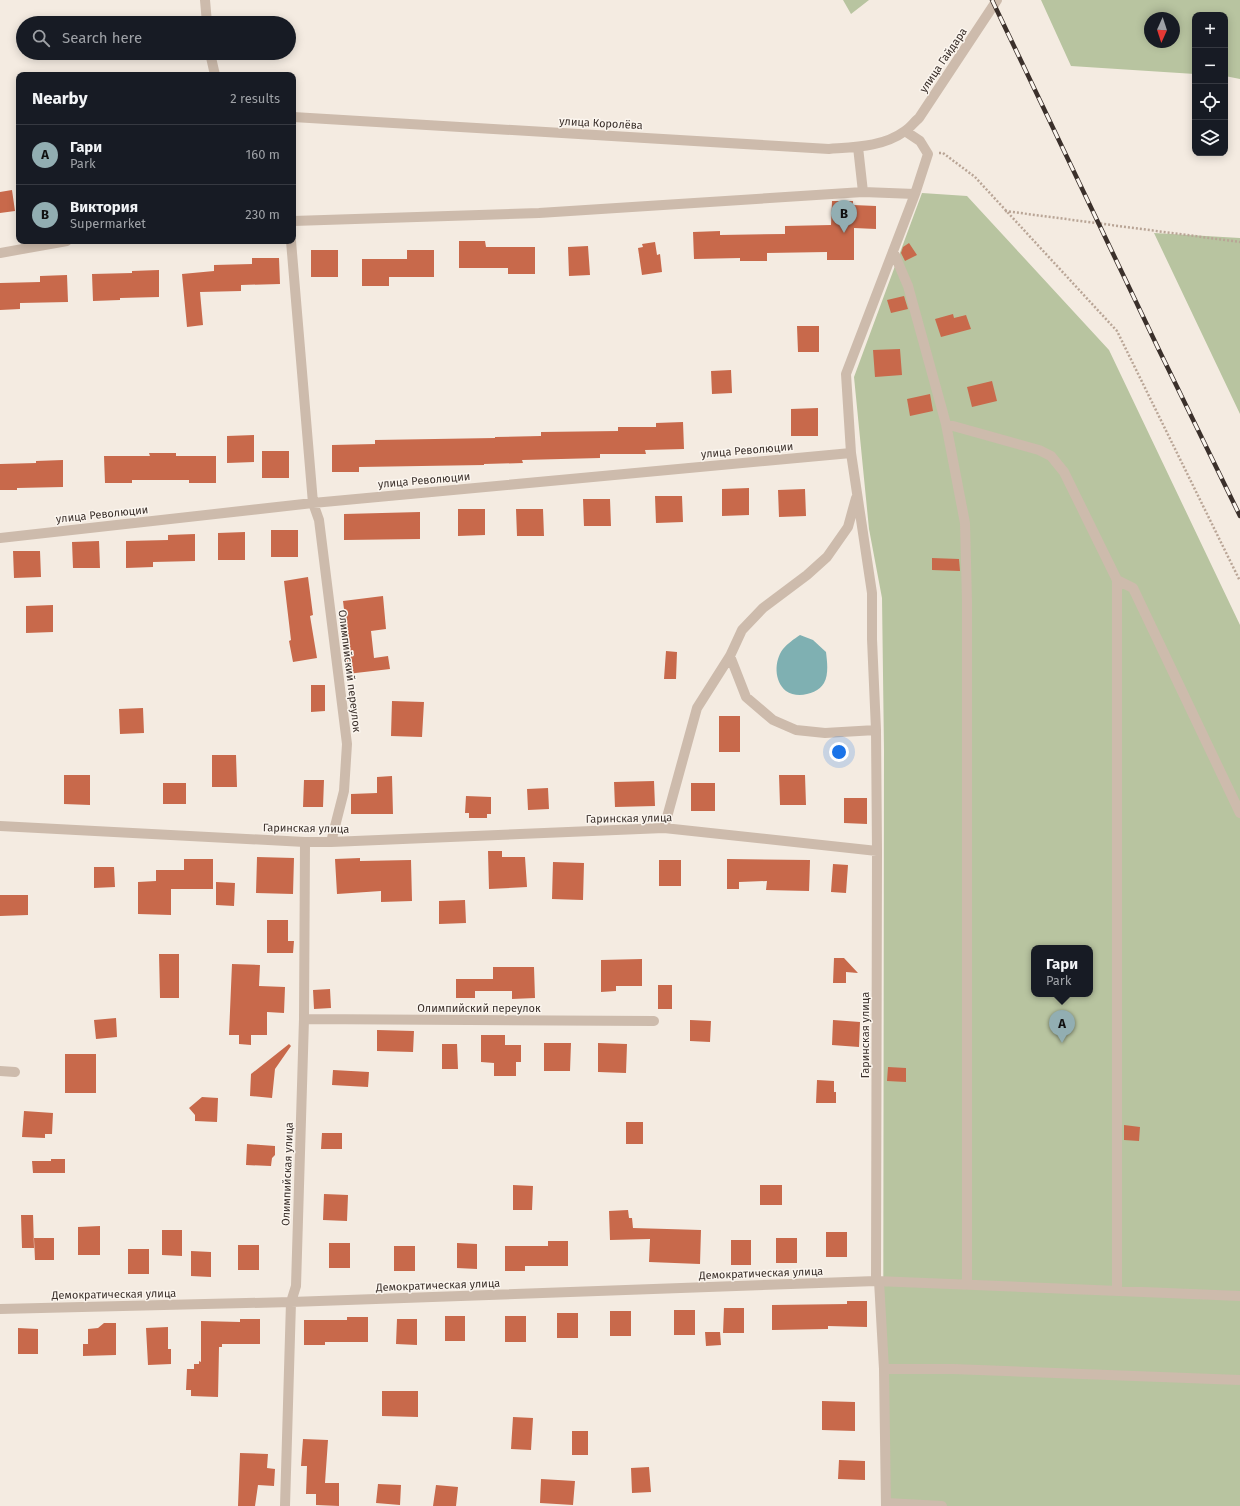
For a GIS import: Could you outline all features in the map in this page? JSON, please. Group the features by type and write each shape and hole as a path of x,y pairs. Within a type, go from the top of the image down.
{"street":[{"path":"205,0 206,16"},
{"name":"улица Гайдара","path":"905,131 919,118 997,0"},
{"path":"212,60 214,72"},
{"name":"улица Королёва","path":"296,117 829,149 879,144 905,131"},
{"path":"877,851 876,730 872,639 872,594 851,453 846,374 915,194 928,154 920,141 905,131"},
{"path":"858,147 863,192"},
{"path":"296,221 539,213 863,192 915,194"},
{"path":"0,253 50,244"},
{"name":"Олимпийский переулок","path":"291,244 313,503 320,520 347,744 344,791 331,842"},
{"path":"893,251 908,286 946,424 965,523 967,1284"},
{"path":"946,424 1039,450 1051,456 1064,472 1117,580 1117,1291"},
{"name":"улица Революции","path":"0,538 313,503 851,453"},
{"path":"664,828 669,816 697,708 730,656 742,630 763,608 807,576 827,557 848,527 857,494"},
{"path":"1117,580 1133,588 1240,813"},
{"path":"730,656 746,697 773,720 796,730 810,732 825,733 876,730"},
{"name":"Гаринская улица","path":"0,826 305,842 664,828 877,851 878,1281 884,1369 886,1505"},
{"name":"Олимпийская улица","path":"285,1506 291,1302 296,1286 304,1019 305,842"},
{"name":"Олимпийский переулок","path":"304,1019 654,1021"},
{"path":"0,1071 15,1072"},
{"name":"Демократическая улица","path":"0,1308 291,1302 878,1281 1240,1296"},
{"path":"884,1369 953,1369 1240,1380"},
{"path":"886,1505 942,1506"}],"path":[{"path":"928,154 943,153 975,177 1117,331 1240,581"},
{"path":"1005,211 1240,242"}],"green space":[{"path":"843,0 869,0 851,14"},
{"path":"1041,0 1240,0 1240,79 1228,77 1228,12 1192,12 1192,74 1071,66"},
{"path":"922,193 967,196 1109,350 1240,625 1240,1506 883,1506 884,751 882,598 869,529 854,377"},
{"path":"1154,233 1240,238 1240,414"}],"water":[{"path":"800,635 813,640 826,652 827,676 824,683 817,690 807,694 796,695 786,691 782,687 777,676 777,665 783,649"}],"building":[{"path":"12,190 15,211 0,213 0,192"},
{"path":"832,201 853,201 853,205 876,206 876,229 854,228 854,260 827,260 827,252 767,253 767,261 740,261 740,258 694,259 693,232 720,231 720,235 785,234 785,226 831,225"},
{"path":"459,241 485,241 486,247 535,247 535,274 508,274 508,268 459,268"},
{"path":"655,242 657,255 660,254 662,272 642,275 638,248 643,247 642,244"},
{"path":"909,243 917,255 905,261 901,253 903,247"},
{"path":"588,246 590,275 569,276 568,247"},
{"path":"311,250 338,250 338,277 311,277"},
{"path":"407,250 434,250 434,277 389,277 389,286 362,286 362,259 407,259"},
{"path":"252,258 279,258 280,284 241,285 241,291 200,292 203,325 187,327 182,274 214,271 214,265 252,264"},
{"path":"159,270 159,297 120,298 120,300 93,301 92,274 132,273 132,271"},
{"path":"67,275 68,302 20,303 20,309 0,310 0,283 40,282 40,276"},
{"path":"904,296 908,309 891,313 887,300"},
{"path":"953,314 954,318 966,315 971,329 941,337 935,319"},
{"path":"797,326 819,326 819,352 798,352"},
{"path":"900,349 902,375 875,377 873,350"},
{"path":"731,370 732,393 712,394 711,371"},
{"path":"992,381 997,401 972,407 967,387"},
{"path":"930,394 933,411 910,416 907,399"},
{"path":"818,408 818,436 791,436 791,409"},
{"path":"683,422 684,449 645,450 646,454 600,454 600,458 522,460 523,463 484,465 359,467 359,472 332,472 332,445 375,444 375,440 495,438 541,436 541,432 618,431 618,427 656,427 656,423"},
{"path":"254,435 254,462 227,463 227,436"},
{"path":"262,451 289,451 289,478 262,478"},
{"path":"149,453 176,453 176,456 216,456 216,483 189,483 189,480 132,480 132,483 105,483 104,456 150,456"},
{"path":"63,460 63,487 0,490 0,464 36,463 36,461"},
{"path":"749,488 749,515 722,516 722,489"},
{"path":"805,489 806,516 779,517 778,490"},
{"path":"655,496 682,496 683,522 656,523"},
{"path":"583,499 610,499 611,526 584,526"},
{"path":"458,509 485,509 485,535 458,536"},
{"path":"516,509 543,509 544,536 517,536"},
{"path":"420,512 420,539 344,540 344,514"},
{"path":"271,530 298,530 298,557 271,557"},
{"path":"245,532 245,560 218,560 218,533"},
{"path":"195,534 195,561 153,562 153,567 126,568 126,541 168,540 168,535"},
{"path":"99,541 100,568 73,568 72,542"},
{"path":"13,551 40,551 41,577 14,578"},
{"path":"932,558 959,559 960,571 932,570"},
{"path":"308,577 313,615 310,616 317,658 293,662 289,641 291,640 284,581"},
{"path":"383,596 386,629 371,631 374,658 388,656 390,669 347,674 343,643 348,642 343,601"},
{"path":"53,605 53,632 26,633 26,606"},
{"path":"666,651 677,652 676,679 664,679"},
{"path":"311,685 325,685 325,711 311,712"},
{"path":"392,701 424,702 422,737 391,736"},
{"path":"143,708 144,733 120,734 119,709"},
{"path":"719,716 740,716 740,752 719,752"},
{"path":"212,755 236,755 237,787 212,787"},
{"path":"64,775 90,775 90,805 64,804"},
{"path":"779,775 805,775 806,805 780,805"},
{"path":"392,776 393,814 351,814 351,794 377,793 377,777"},
{"path":"304,780 324,780 323,807 303,807"},
{"path":"654,781 655,806 615,807 614,782"},
{"path":"163,783 186,783 186,804 163,804"},
{"path":"691,783 715,783 715,811 691,811"},
{"path":"548,788 549,809 528,810 527,789"},
{"path":"466,796 491,797 491,814 487,814 487,818 469,818 469,813 465,813"},
{"path":"844,798 867,798 867,824 844,823"},
{"path":"488,851 502,851 502,857 525,857 527,887 489,889"},
{"path":"257,857 294,858 293,894 256,893"},
{"path":"360,858 360,861 411,860 412,901 381,902 381,891 337,894 335,859"},
{"path":"184,859 213,859 213,889 171,889 171,915 138,914 138,882 156,881 156,870 184,870"},
{"path":"727,859 810,860 809,891 766,890 767,881 739,882 739,889 727,889"},
{"path":"659,860 681,860 681,886 659,886"},
{"path":"553,862 584,863 583,900 552,899"},
{"path":"833,864 848,865 846,893 831,892"},
{"path":"94,867 114,867 115,887 94,888"},
{"path":"216,882 235,883 234,906 216,905"},
{"path":"0,895 28,895 28,915 0,916"},
{"path":"465,900 466,923 439,924 439,901"},
{"path":"267,920 288,920 288,941 294,941 293,953 267,953"},
{"path":"159,954 179,954 179,998 160,998"},
{"path":"834,958 844,958 858,973 846,972 846,983 833,983"},
{"path":"642,959 642,986 616,986 616,991 601,992 601,960"},
{"path":"232,964 260,965 259,986 285,987 284,1013 267,1012 267,1035 251,1035 251,1045 239,1044 239,1035 229,1035"},
{"path":"493,967 534,967 535,998 512,999 512,991 475,991 475,998 456,998 456,979 493,979"},
{"path":"658,985 672,985 672,1009 658,1009"},
{"path":"330,989 331,1008 314,1009 313,990"},
{"path":"116,1018 117,1037 96,1039 94,1020"},
{"path":"690,1020 711,1021 710,1042 690,1041"},
{"path":"833,1020 860,1022 859,1047 832,1045"},
{"path":"377,1030 414,1031 413,1052 377,1051"},
{"path":"481,1035 505,1035 505,1045 521,1045 521,1062 516,1062 516,1076 494,1076 494,1063 481,1062"},
{"path":"544,1043 571,1043 570,1071 544,1071"},
{"path":"598,1043 627,1044 626,1073 598,1072"},
{"path":"289,1044 291,1046 275,1069 272,1098 250,1096 251,1074"},
{"path":"442,1044 457,1044 458,1069 442,1069"},
{"path":"65,1054 96,1054 96,1093 65,1093"},
{"path":"888,1067 906,1068 906,1082 887,1081"},
{"path":"333,1070 369,1072 368,1087 332,1085"},
{"path":"817,1080 834,1081 836,1103 816,1103"},
{"path":"202,1097 218,1098 217,1122 195,1121 195,1115 189,1108"},
{"path":"24,1111 53,1113 52,1134 45,1134 45,1138 22,1137"},
{"path":"626,1122 643,1122 643,1144 626,1144"},
{"path":"1124,1125 1140,1127 1139,1141 1124,1140"},
{"path":"322,1133 342,1133 342,1149 321,1149"},
{"path":"247,1144 275,1146 275,1155 272,1158 271,1166 246,1165"},
{"path":"51,1159 65,1159 65,1173 33,1173 32,1161 51,1161"},
{"path":"513,1185 533,1186 532,1210 513,1210"},
{"path":"760,1185 782,1185 782,1205 760,1205"},
{"path":"324,1194 348,1195 347,1221 323,1220"},
{"path":"628,1210 629,1218 632,1218 633,1228 701,1230 700,1264 649,1262 650,1239 610,1240 609,1211"},
{"path":"21,1215 33,1215 34,1248 22,1248"},
{"path":"100,1226 100,1255 78,1255 78,1227"},
{"path":"162,1230 182,1230 182,1256 162,1255"},
{"path":"826,1232 847,1232 847,1257 826,1257"},
{"path":"34,1238 54,1238 54,1260 35,1260"},
{"path":"776,1238 797,1238 797,1263 776,1263"},
{"path":"731,1240 751,1240 751,1265 731,1265"},
{"path":"548,1241 568,1241 568,1266 525,1266 525,1271 505,1271 505,1246 548,1246"},
{"path":"329,1243 350,1243 350,1268 329,1268"},
{"path":"457,1243 477,1244 477,1269 457,1268"},
{"path":"238,1245 259,1245 259,1270 238,1270"},
{"path":"394,1246 415,1246 415,1271 394,1271"},
{"path":"128,1249 149,1249 149,1274 128,1274"},
{"path":"191,1251 211,1252 211,1277 191,1276"},
{"path":"847,1301 867,1301 867,1327 828,1326 828,1329 772,1330 772,1305 847,1304"},
{"path":"724,1308 744,1308 744,1333 723,1333"},
{"path":"674,1310 695,1310 695,1335 674,1335"},
{"path":"610,1311 631,1311 631,1336 610,1336"},
{"path":"557,1313 578,1313 578,1338 557,1338"},
{"path":"445,1316 465,1316 465,1341 445,1341"},
{"path":"505,1316 526,1316 526,1342 505,1342"},
{"path":"347,1317 368,1317 368,1342 325,1342 325,1345 304,1345 304,1320 347,1320"},
{"path":"240,1319 260,1319 260,1344 222,1344 222,1347 219,1347 218,1397 191,1396 191,1390 186,1390 187,1369 194,1369 194,1364 199,1364 199,1361 201,1362 201,1321 240,1322"},
{"path":"397,1319 417,1319 417,1345 396,1344"},
{"path":"104,1323 116,1323 116,1355 83,1356 83,1344 88,1344 88,1329 98,1328"},
{"path":"168,1327 168,1349 171,1349 171,1364 148,1365 146,1328"},
{"path":"18,1328 38,1329 38,1354 18,1354"},
{"path":"705,1332 720,1332 721,1345 706,1346"},
{"path":"382,1391 418,1391 418,1417 382,1416"},
{"path":"822,1401 855,1402 855,1431 822,1430"},
{"path":"513,1417 533,1418 531,1450 511,1449"},
{"path":"572,1431 588,1431 588,1455 572,1455"},
{"path":"303,1439 328,1440 325,1483 339,1483 339,1506 316,1505 316,1494 306,1494 307,1466 301,1466"},
{"path":"240,1453 268,1454 267,1468 275,1469 274,1486 258,1485 255,1506 238,1506"},
{"path":"839,1460 865,1461 865,1480 838,1479"},
{"path":"649,1467 651,1492 632,1493 631,1468"},
{"path":"541,1479 575,1481 573,1505 540,1503"},
{"path":"378,1484 401,1485 400,1505 376,1503"},
{"path":"436,1485 458,1487 456,1506 433,1506"}],"railway":[{"path":"992,0 1240,516"}],"place":[{"name":"Виктория","path":"844,233"},
{"name":"Гари","path":"1062,1043"}]}
